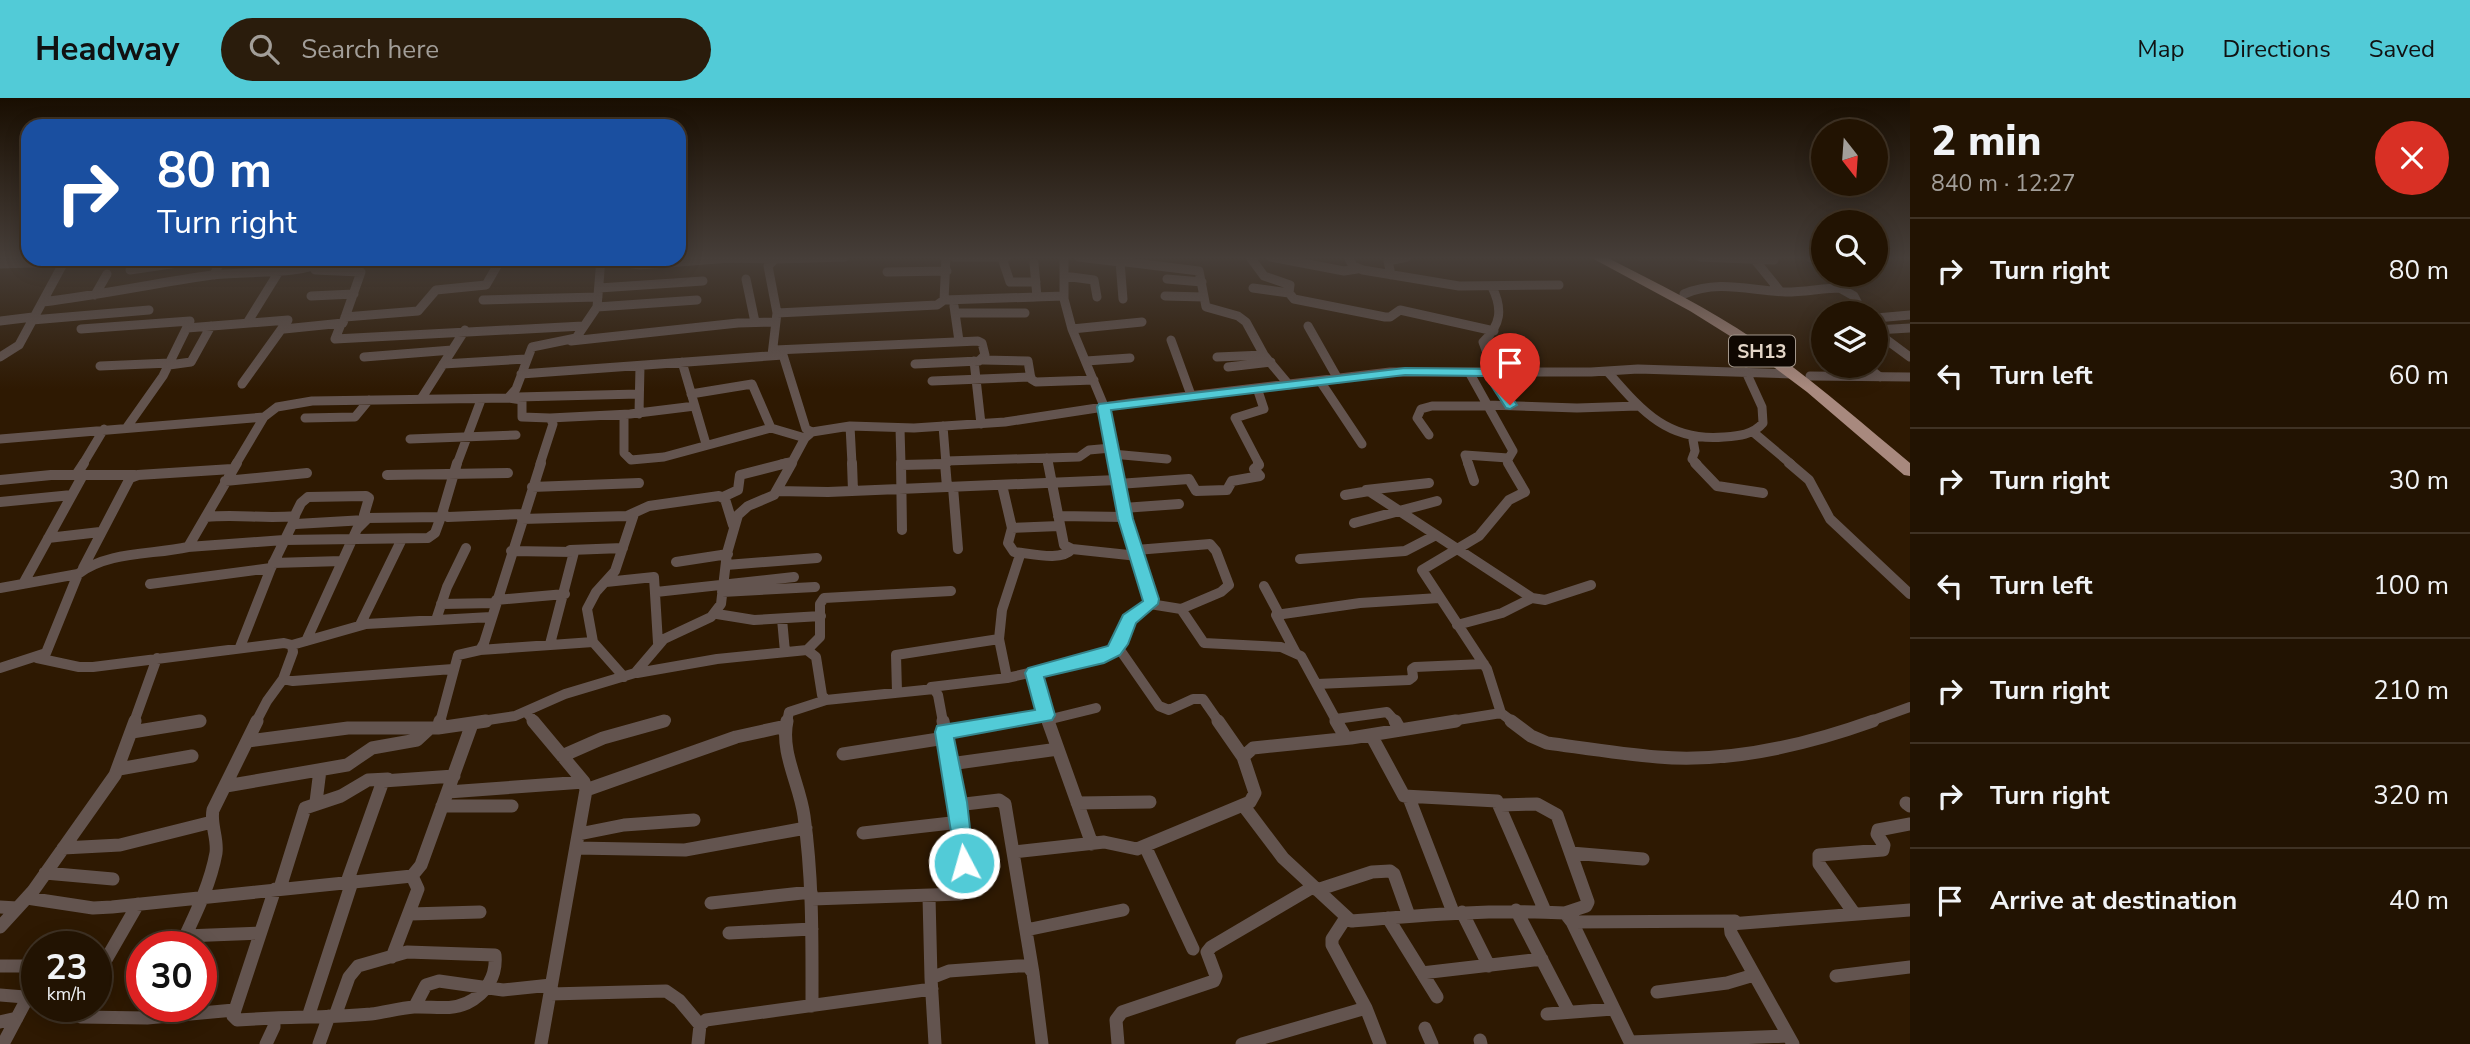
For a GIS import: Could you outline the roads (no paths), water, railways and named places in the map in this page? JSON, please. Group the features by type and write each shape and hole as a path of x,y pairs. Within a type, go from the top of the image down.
{"main road":[{"name":"SH13","path":"1679,301 1729,328 1793,374 1910,471"},
{"name":"SH13","path":"1696,301 1742,328 1810,376 1910,458"}],"street":[{"path":"0,357 14,351 43,302 49,301"},
{"path":"247,323 261,301"},
{"path":"351,301 335,339 465,330 583,326"},
{"path":"284,329 418,311 426,301"},
{"path":"571,341 596,301"},
{"path":"751,301 755,322"},
{"path":"772,352 777,318 774,301"},
{"path":"512,398 526,359 532,347 538,344 777,318 937,305 946,301"},
{"path":"950,301 955,313 959,341"},
{"path":"1065,301 1072,329 1104,407 1124,513 1150,604"},
{"path":"1205,301 1209,309 1238,316 1246,322 1267,358 1289,385"},
{"path":"1308,301 1380,317 1390,317 1399,310 1494,331"},
{"path":"1498,301 1501,308 1494,331 1483,342 1491,372 1510,405"},
{"path":"0,321 149,310"},
{"path":"955,313 1025,313"},
{"path":"1888,317 1909,316"},
{"path":"81,330 187,320 190,322 169,364 127,427"},
{"path":"187,328 288,320 242,384"},
{"path":"1072,329 1143,322"},
{"path":"100,366 191,362 211,326"},
{"path":"1308,326 1338,379"},
{"path":"1888,330 1910,328"},
{"path":"421,399 465,330"},
{"path":"1171,340 1191,396"},
{"path":"1888,340 1910,357"},
{"path":"521,374 640,366 772,352 981,341 985,355 978,360 976,380 981,424"},
{"path":"365,357 452,350"},
{"path":"717,614 733,525 744,507 769,498 777,491 808,435 785,358 772,352"},
{"path":"1217,357 1267,358"},
{"path":"1086,361 1130,358"},
{"path":"1228,367 1267,358"},
{"path":"443,364 526,359"},
{"path":"915,364 1025,359 1030,363 1031,377 1036,382 1094,380"},
{"path":"682,362 706,444"},
{"path":"639,414 640,366"},
{"path":"624,415 624,453 631,460 656,458 771,428 808,435 850,426 900,428 981,424 1390,372 1655,369 1793,374"},
{"path":"1607,371 1638,406 1666,427 1693,440 1711,440 1753,432 1763,423 1764,414 1746,372"},
{"path":"1469,372 1513,452 1508,458 1508,464 1525,492 1509,500 1492,524 1459,550 1422,570 1484,664 1502,713 1531,736 1547,743 1671,758 1726,755 1822,739 1910,707"},
{"path":"932,381 1031,377"},
{"path":"1888,377 1910,377"},
{"path":"1320,381 1362,444"},
{"path":"691,394 752,384 771,428"},
{"path":"777,491 853,491 1189,479 1196,491 1227,490 1232,481 1260,477 1235,418 1264,409 1257,388"},
{"path":"188,547 264,417 277,407 369,400 481,400 639,394"},
{"path":"512,398 522,400 522,417 624,415 695,406"},
{"path":"305,418 355,416 369,400"},
{"path":"0,588 81,571 93,563 188,547 284,540 432,537 465,437 481,400"},
{"path":"1429,435 1417,418 1421,409 1432,405 1577,408 1638,406"},
{"path":"0,439 264,417"},
{"path":"480,650 553,424 550,418"},
{"path":"850,426 853,491"},
{"path":"943,426 958,548"},
{"path":"900,428 902,530"},
{"path":"23,584 72,495 104,429"},
{"path":"1753,432 1809,480 1830,519 1910,594"},
{"path":"410,439 516,435"},
{"path":"1693,440 1695,451 1692,459 1715,485 1763,493"},
{"path":"901,465 1079,457 1089,450 1167,459"},
{"path":"1474,481 1465,455 1508,458"},
{"path":"812,1006 811,896 806,828 792,774 786,726 789,712 827,699 1007,678 1104,656 1118,647 1129,619 1150,604 1181,609 1228,588 1213,546 1205,544 1137,553 1072,549 1062,540 1047,458"},
{"path":"206,517 242,514 262,519 368,519 634,514 649,506 723,497 738,490 740,475 793,461"},
{"path":"0,480 232,469"},
{"path":"387,475 508,472"},
{"path":"225,481 307,473"},
{"path":"1,670 46,653 100,532 127,482 138,475"},
{"path":"532,487 639,482"},
{"path":"1345,495 1429,483"},
{"path":"1002,485 1012,528 1009,548 1020,555 1065,556 1072,549"},
{"path":"1366,490 1532,598 1545,600 1591,585"},
{"path":"0,502 72,495"},
{"path":"240,647 272,565 301,503 308,497 366,496 369,498 364,517 368,519"},
{"path":"723,497 733,525"},
{"path":"1354,523 1400,513 1415,505 1437,501"},
{"path":"1012,528 1180,504"},
{"path":"629,675 593,642 587,609 615,571 634,514"},
{"path":"306,640 353,538 368,519"},
{"path":"48,538 100,532"},
{"path":"1300,559 1405,551 1436,536"},
{"path":"360,625 402,538"},
{"path":"436,620 466,548"},
{"path":"511,551 623,548"},
{"path":"550,644 575,556 570,550"},
{"path":"1007,678 999,639 1002,610 1020,555"},
{"path":"676,562 817,558"},
{"path":"150,584 272,565 342,561"},
{"path":"606,582 654,576 658,643 644,667 629,675"},
{"path":"656,592 722,587 794,577"},
{"path":"1264,586 1279,614"},
{"path":"722,587 815,587"},
{"path":"248,741 348,728 434,728 472,724 527,713 565,694 629,675 807,650 820,637 821,600 830,597 951,591"},
{"path":"441,604 565,594"},
{"path":"1346,738 1305,661 1296,653 1275,617 1279,614 1360,603 1439,598"},
{"path":"1457,625 1502,613 1532,598"},
{"path":"1181,609 1205,643 1281,647 1296,653"},
{"path":"658,643 717,614 745,620 821,616"},
{"path":"37,658 79,667 240,647 292,645 360,625 491,617"},
{"path":"782,619 785,652"},
{"path":"897,692 896,656 999,639"},
{"path":"226,786 354,762 379,746 418,740 434,728 458,655 480,650 593,642"},
{"path":"187,931 202,897 216,848 218,836 212,822 213,810 267,701 283,679 293,652 292,645"},
{"path":"1014,852 1110,843 1131,850 1243,805 1254,798 1255,793 1243,757 1203,699 1193,699 1170,710 1158,706 1118,647"},
{"path":"807,650 816,657 822,695 827,699"},
{"path":"0,927 45,873 119,769 157,658"},
{"path":"1317,684 1409,680 1413,677 1412,669 1415,667 1484,664"},
{"path":"283,679 306,681 453,669"},
{"path":"1034,673 1091,844"},
{"path":"711,903 811,896 952,896 964,890 966,883 958,802 938,695 934,689 928,688"},
{"path":"843,754 1096,708"},
{"path":"1336,719 1387,712 1392,715 1400,730"},
{"path":"527,713 585,786 578,841 541,1044"},
{"path":"1243,757 1247,751 1261,746 1371,735 1502,713"},
{"path":"562,756 603,737 666,720"},
{"path":"132,732 200,721"},
{"path":"0,907 22,903 93,908 412,876 421,865 472,724"},
{"path":"447,792 585,786 736,737 786,726"},
{"path":"1371,735 1399,792 1409,798 1492,799 1501,805 1545,911"},
{"path":"950,764 1058,749"},
{"path":"119,769 192,756"},
{"path":"316,803 320,770"},
{"path":"319,1044 332,1016 352,970 392,957 416,952 495,955 487,990 474,1000 456,1007 415,1006 332,1016 237,1020 233,1016 305,808 341,796 368,780 454,776"},
{"path":"308,1017 379,785 388,779"},
{"path":"1409,798 1457,912 1489,965"},
{"path":"958,802 965,804 999,800 1005,804 1042,1044"},
{"path":"1077,803 1150,802"},
{"path":"1501,805 1536,804 1552,810 1560,821 1588,901 1586,906 1568,918"},
{"path":"1243,805 1275,848 1345,919 1356,922 1457,912 1516,910 1545,911 1568,918 1735,921 1910,909"},
{"path":"442,806 512,806"},
{"path":"578,841 637,823 694,820"},
{"path":"63,848 120,845 212,822"},
{"path":"863,833 960,822"},
{"path":"1854,913 1819,864 1819,855 1883,850 1884,845 1876,831 1910,824"},
{"path":"578,841 685,850 806,828"},
{"path":"1145,846 1193,949"},
{"path":"1571,853 1643,859"},
{"path":"1118,1044 1116,1020 1122,1012 1214,981 1216,976 1207,952 1211,947 1315,889 1372,872 1390,871 1394,874 1409,916"},
{"path":"45,873 113,879"},
{"path":"392,957 418,889 412,876"},
{"path":"929,897 935,1044"},
{"path":"112,947 138,904"},
{"path":"1026,930 1124,910"},
{"path":"1516,910 1569,1012"},
{"path":"410,914 480,912"},
{"path":"1388,918 1437,997"},
{"path":"1568,918 1630,1043 1790,1040 1729,927 1735,921"},
{"path":"1345,919 1332,939 1332,946 1366,1008 1380,1044"},
{"path":"729,933 812,929"},
{"path":"217,937 260,933"},
{"path":"1422,973 1542,959"},
{"path":"0,966 21,966"},
{"path":"700,1024 706,1020 812,1006 931,984 949,971 1028,966 1033,973"},
{"path":"1836,976 1910,967"},
{"path":"1657,992 1727,984 1754,975"},
{"path":"415,1006 426,985 439,981 487,990 666,991 679,1000 700,1024 698,1044"},
{"path":"0,995 21,997"},
{"path":"1242,1044 1366,1008"},
{"path":"1547,1014 1613,1009"},
{"path":"217,1010 233,1010"},
{"path":"3,1044 21,1013"},
{"path":"0,1021 17,1018"},
{"path":"266,1044 274,1027 274,1018"},
{"path":"1425,1028 1432,1044"}]}
